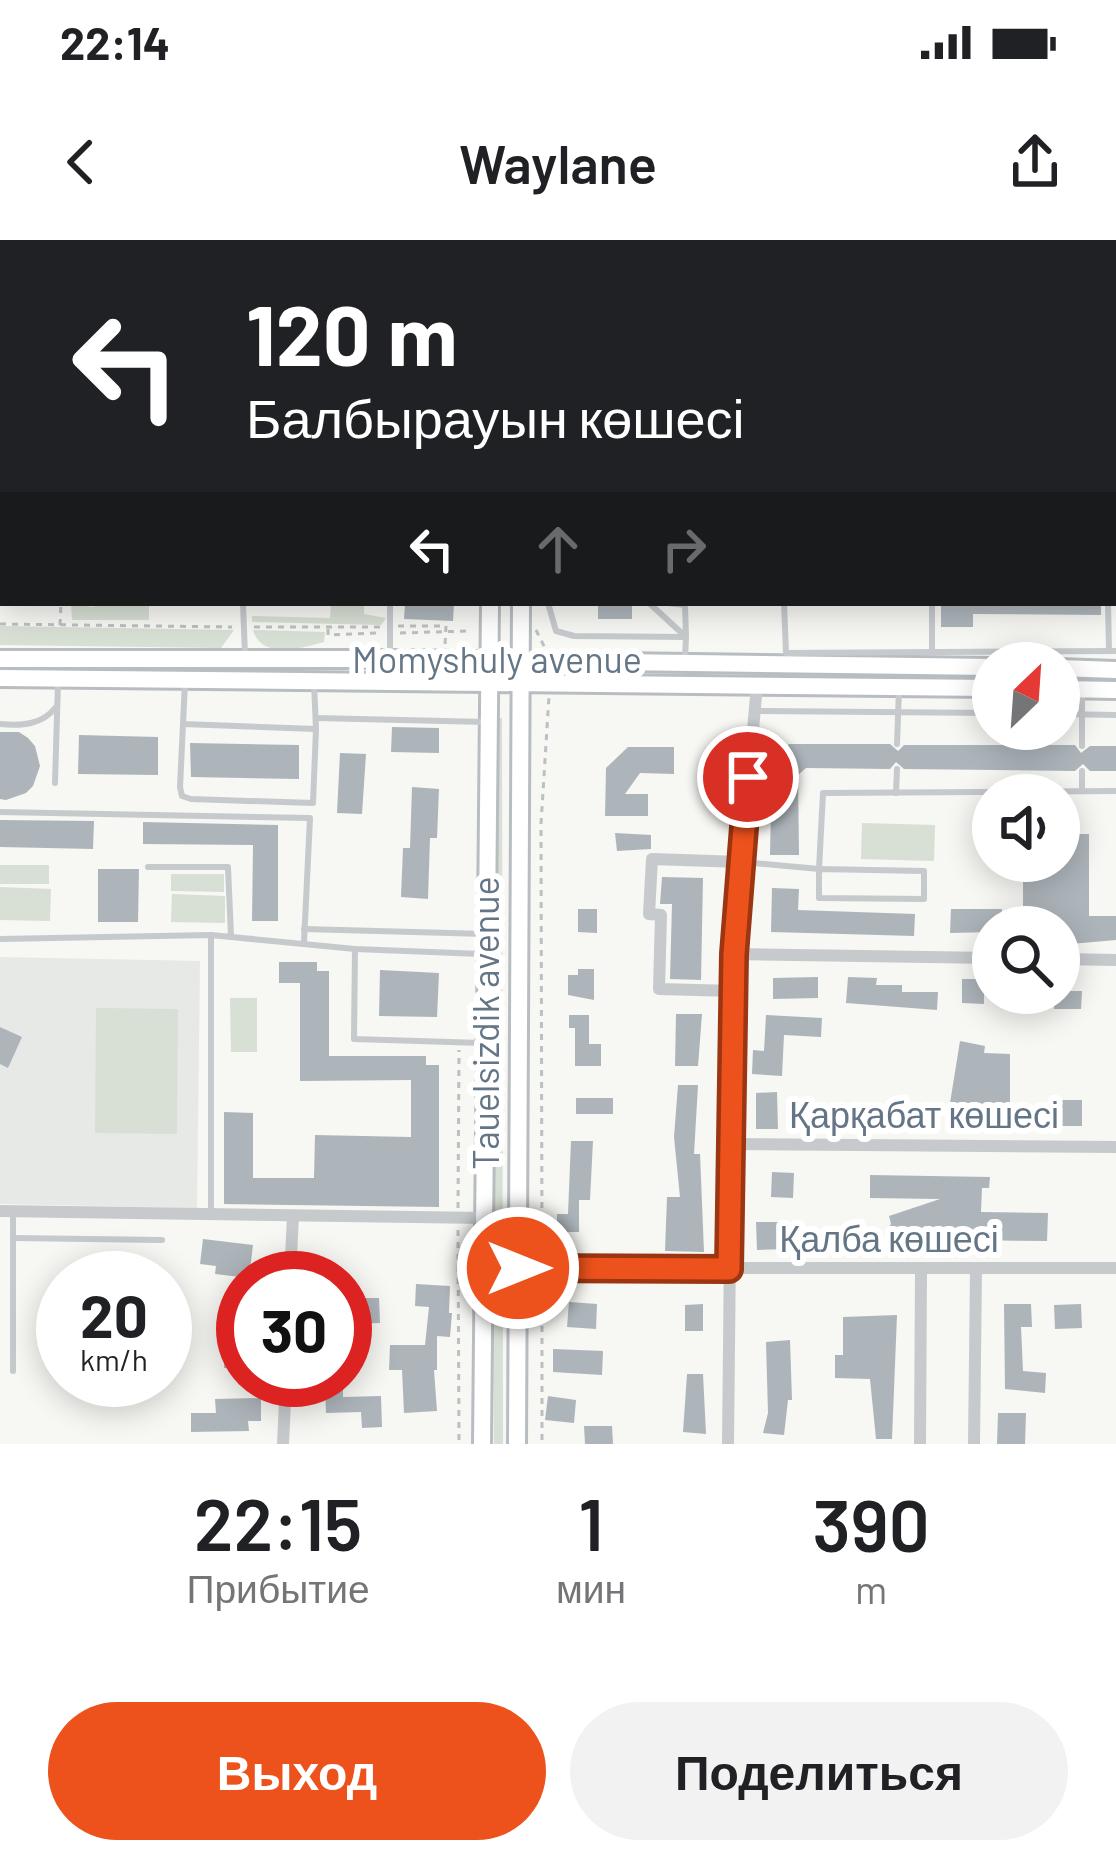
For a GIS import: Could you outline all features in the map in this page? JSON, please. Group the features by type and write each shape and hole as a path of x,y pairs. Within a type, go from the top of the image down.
{"main road":[{"name":"Tauelsizdik avenue","path":"482,1444 490,606"},
{"name":"Tauelsizdik avenue","path":"517,1444 521,606"},
{"name":"Momyshuly avenue","path":"0,659 685,662 932,658 972,664"},
{"path":"1080,669 1116,670"},
{"name":"Momyshuly avenue","path":"0,678 972,688"},
{"path":"1082,689 1116,690"}],"street":[{"path":"728,1444 734,954 757,685"},
{"path":"734,991 659,989 661,914 649,914 652,859 741,862"},
{"path":"734,954 972,958"},
{"path":"1080,959 1116,960"},
{"name":"Қарқабат көшесі","path":"731,1144 1116,1147"},
{"path":"6,1211 484,1218"},
{"path":"291,1251 293,1216"},
{"name":"Қалба көшесі","path":"518,1268 1116,1268"},
{"path":"920,1444 921,1270"},
{"path":"974,1444 976,1270"},
{"path":"283,1444 285,1407"}],"lane":[{"path":"244,606 245,659"},
{"path":"390,606 390,658"},
{"path":"549,606 556,631 574,637 686,637"},
{"path":"653,606 686,637"},
{"path":"685,662 686,606"},
{"path":"784,606 786,659"},
{"path":"932,606 932,658 1112,651 1108,606"},
{"path":"55,783 58,678"},
{"path":"185,679 180,787 184,798 313,803"},
{"path":"304,942 316,729 314,680"},
{"path":"897,745 899,687"},
{"path":"1082,689 1082,746"},
{"path":"0,724 31,724 58,706"},
{"path":"754,711 972,713"},
{"path":"1082,714 1116,715"},
{"path":"316,718 489,722"},
{"path":"183,724 316,729"},
{"path":"896,793 897,769"},
{"path":"1082,771 1082,791"},
{"path":"741,862 819,869 925,871 924,899 818,898 819,869 823,794 1116,791"},
{"path":"0,812 310,818"},
{"path":"148,867 228,867 231,935"},
{"path":"304,929 487,934"},
{"path":"211,935 212,1216"},
{"path":"0,939 231,935 355,949 487,954"},
{"path":"355,949 354,1039 486,1043"},
{"path":"6,1211 14,1238 13,1371"},
{"path":"14,1238 162,1240"}],"path":[{"path":"60,625 61,606"},
{"path":"536,617 536,631 546,650"},
{"path":"0,624 446,626 445,649"},
{"path":"542,1444 541,824 549,692"},
{"path":"459,1042 460,1444"}],"shaded area":[{"path":"71,606 149,606 149,620 72,620"},
{"path":"331,606 364,606 364,614 386,618 381,625 252,622 252,616 330,618"},
{"path":"0,626 234,630 221,648 0,645"},
{"path":"253,630 325,632 324,642 283,650 264,645"},
{"path":"492,718 502,718 503,1444 494,1444"},
{"path":"862,823 935,825 934,861 861,859"},
{"path":"0,865 49,865 49,884 0,884"},
{"path":"171,874 224,874 224,892 171,891"},
{"path":"0,887 51,889 50,921 0,920"},
{"path":"172,894 225,896 225,923 171,922"},
{"path":"0,957 200,961 197,1208 0,1204"},
{"path":"230,998 257,998 257,1052 231,1052"},
{"path":"96,1008 178,1009 177,1134 95,1133"}],"building":[{"path":"405,606 454,606 453,621 404,619"},
{"path":"598,606 632,606 632,619 598,619"},
{"path":"941,606 1101,606 1101,615 973,614 973,627 941,627"},
{"path":"392,727 439,728 439,753 391,752"},
{"path":"0,732 19,732 28,738 40,766 26,793 6,800 0,799"},
{"path":"79,735 158,737 158,775 78,774"},
{"path":"190,743 299,745 299,779 191,777"},
{"path":"789,744 890,744 898,751 904,745 972,745 972,750 1081,753 1090,746 1116,746 1116,771 1090,771 1083,764 1075,771 904,769 896,762 890,769 806,768 798,775 799,855 770,855 772,762"},
{"path":"628,747 674,747 674,774 640,773 625,794 648,794 648,816 605,816 606,768"},
{"path":"340,753 366,754 362,814 337,813"},
{"path":"412,787 439,789 437,838 430,838 428,899 401,897 403,848 410,848"},
{"path":"0,820 94,821 93,849 0,847"},
{"path":"143,822 278,825 278,921 252,921 253,845 143,844"},
{"path":"615,833 651,835 651,849 617,851"},
{"path":"1080,834 1089,834 1089,916 1116,916 1116,940 1080,943 1080,906 1023,906 1023,882 1080,882"},
{"path":"98,869 139,869 138,922 98,922"},
{"path":"662,877 703,878 701,980 670,979 672,904 660,904"},
{"path":"772,888 799,889 798,910 915,914 914,936 771,932"},
{"path":"578,909 597,909 597,933 578,932"},
{"path":"951,909 972,909 972,932 950,933"},
{"path":"279,962 317,962 317,971 329,971 329,1056 426,1056 426,1065 439,1065 439,1207 224,1204 224,1112 253,1113 253,1178 314,1178 315,1135 411,1137 411,1080 300,1081 300,983 279,983"},
{"path":"578,969 594,969 594,1000 568,995 568,975 578,975"},
{"path":"380,970 439,973 437,1017 379,1016"},
{"path":"818,977 818,998 773,999 773,978"},
{"path":"848,977 877,978 876,985 902,985 902,992 938,992 937,1010 846,1003"},
{"path":"962,979 972,979 972,1003 962,1003"},
{"path":"676,1014 702,1014 698,1066 675,1066"},
{"path":"569,1015 589,1015 589,1044 601,1044 601,1066 575,1066 575,1028 569,1028"},
{"path":"766,1015 822,1018 821,1037 784,1035 782,1076 752,1074 753,1050 764,1051"},
{"path":"0,1027 22,1037 8,1068 0,1064"},
{"path":"960,1041 985,1046 984,1053 1010,1054 1010,1113 950,1103"},
{"path":"678,1085 698,1085 694,1154 700,1154 704,1252 665,1251 667,1197 680,1197 674,1137"},
{"path":"777,1092 778,1129 756,1129 756,1093"},
{"path":"576,1098 613,1098 613,1114 576,1114"},
{"path":"1056,1100 1082,1100 1082,1126 1056,1126"},
{"path":"571,1141 593,1141 590,1200 579,1200 579,1232 557,1232 557,1214 568,1214"},
{"path":"772,1172 794,1173 793,1198 771,1197"},
{"path":"870,1175 990,1177 989,1188 982,1188 981,1212 1048,1213 1047,1241 931,1244 932,1229 895,1243 886,1231 889,1216 940,1199 870,1198"},
{"path":"756,1222 788,1222 789,1249 757,1250"},
{"path":"203,1239 253,1245 252,1251 216,1251 216,1266 200,1264"},
{"path":"416,1284 450,1286 450,1337 437,1336 437,1411 404,1413 402,1370 389,1370 390,1345 425,1345 429,1307 415,1306"},
{"path":"372,1298 379,1298 380,1323 372,1323"},
{"path":"569,1302 597,1304 596,1329 567,1327"},
{"path":"703,1304 703,1331 685,1331 685,1305"},
{"path":"1004,1304 1031,1304 1032,1327 1021,1327 1023,1371 1046,1373 1045,1393 1005,1389"},
{"path":"1081,1304 1082,1328 1055,1329 1054,1305"},
{"path":"897,1315 892,1439 876,1439 870,1379 835,1378 835,1355 843,1355 843,1317"},
{"path":"790,1340 792,1400 788,1400 784,1435 763,1433 768,1413 766,1342"},
{"path":"553,1349 603,1351 602,1375 553,1372"},
{"path":"687,1374 703,1374 706,1434 683,1432"},
{"path":"372,1396 381,1396 382,1427 362,1428 361,1412 326,1413 326,1407 372,1407"},
{"path":"548,1396 576,1400 574,1423 545,1420"},
{"path":"215,1399 216,1407 261,1407 261,1421 248,1421 249,1431 191,1432 191,1413 216,1413"},
{"path":"998,1413 1026,1413 1025,1444 997,1444"},
{"path":"584,1426 612,1426 613,1444 585,1444"}],"route":[{"path":"518,1268 729,1269 734,954 748,777"}]}
